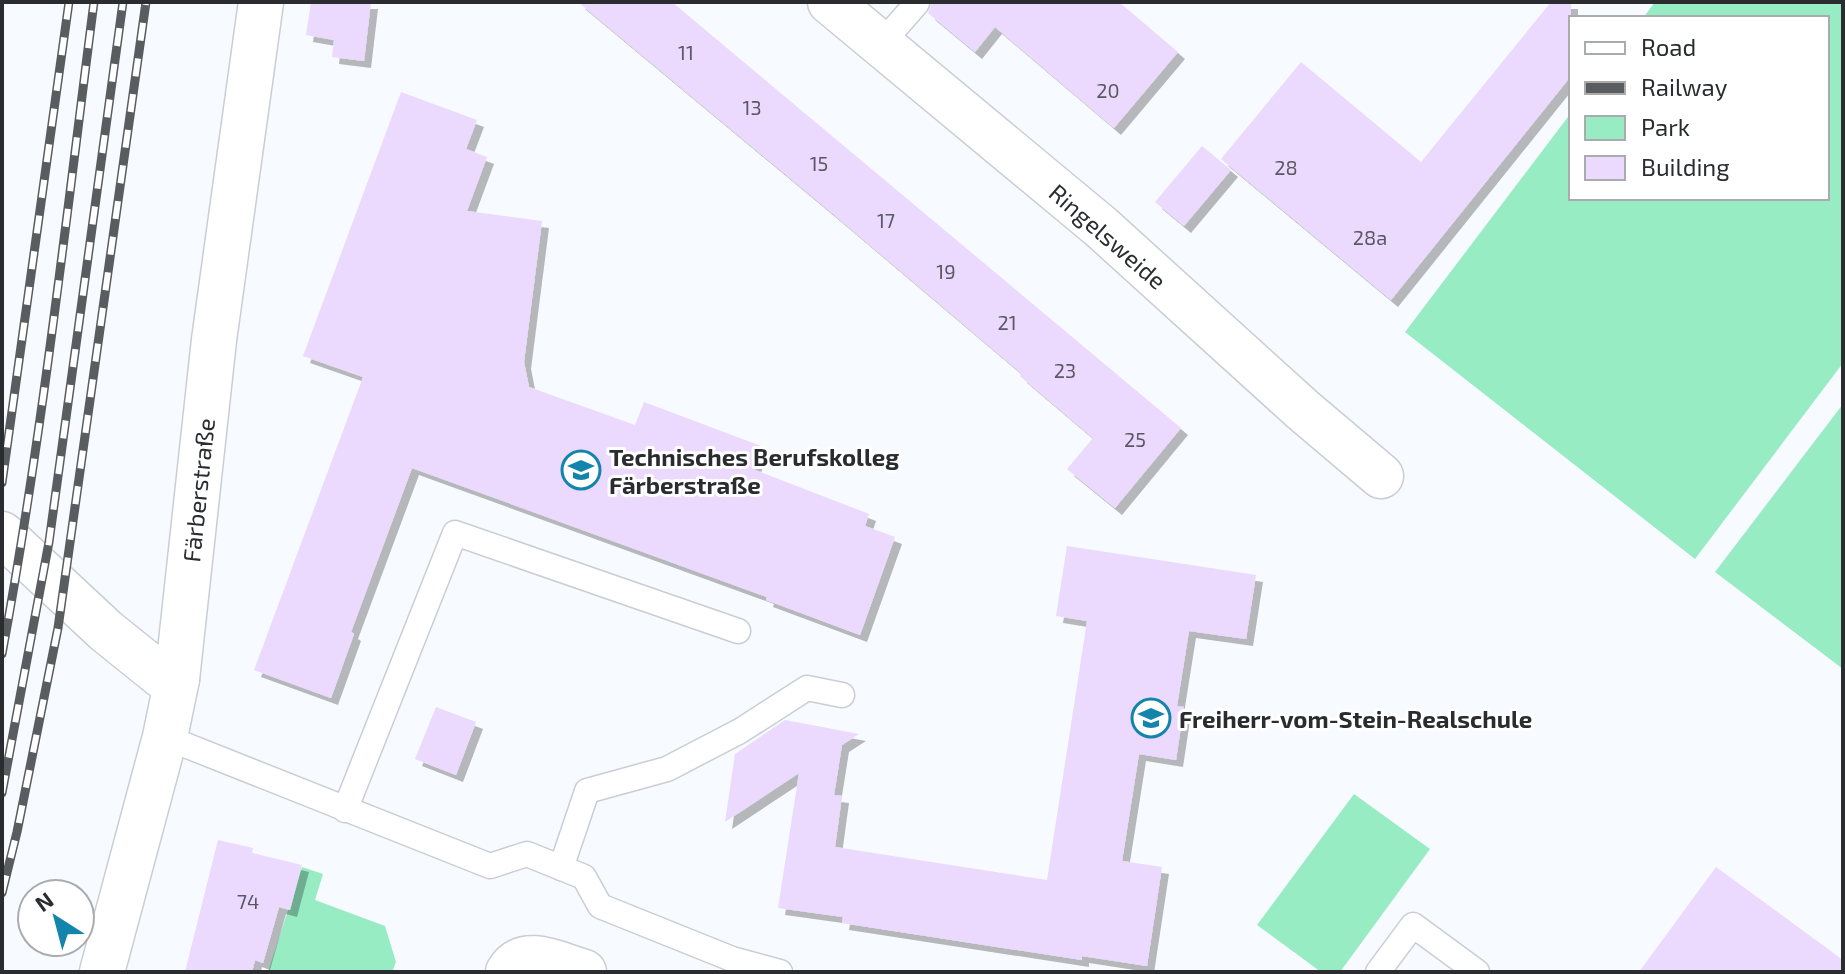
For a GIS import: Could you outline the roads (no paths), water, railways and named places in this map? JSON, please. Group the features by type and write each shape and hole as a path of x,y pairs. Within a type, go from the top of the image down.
{"street":[{"name":"Färberstraße","path":"102,972 165,737 177,679 214,340 261,2"},
{"name":"Ringelsweide","path":"830,2 1101,227 1303,410 1381,476"},
{"path":"2,534 106,631 162,676 177,679"},
{"path":"508,972 519,959 531,956 584,972"}],"lane":[{"path":"881,44 917,3"},
{"path":"345,810 455,533 738,631"},
{"path":"561,868 587,791 667,769 740,731 807,688 842,695"},
{"path":"165,737 490,866 527,854 584,877 600,906 732,959 780,972"},
{"path":"1378,972 1413,925 1477,972"}],"railway":[{"path":"2,483 69,2"},
{"path":"2,654 41,410 94,2"},
{"path":"2,793 49,542 123,2"},
{"path":"2,893 58,628 146,2"}],"place":[{"name":"Technisches Berufskolleg Färberstraße","path":"581,470"},
{"name":"Freiherr-vom-Stein-Realschule","path":"1151,718"}]}
